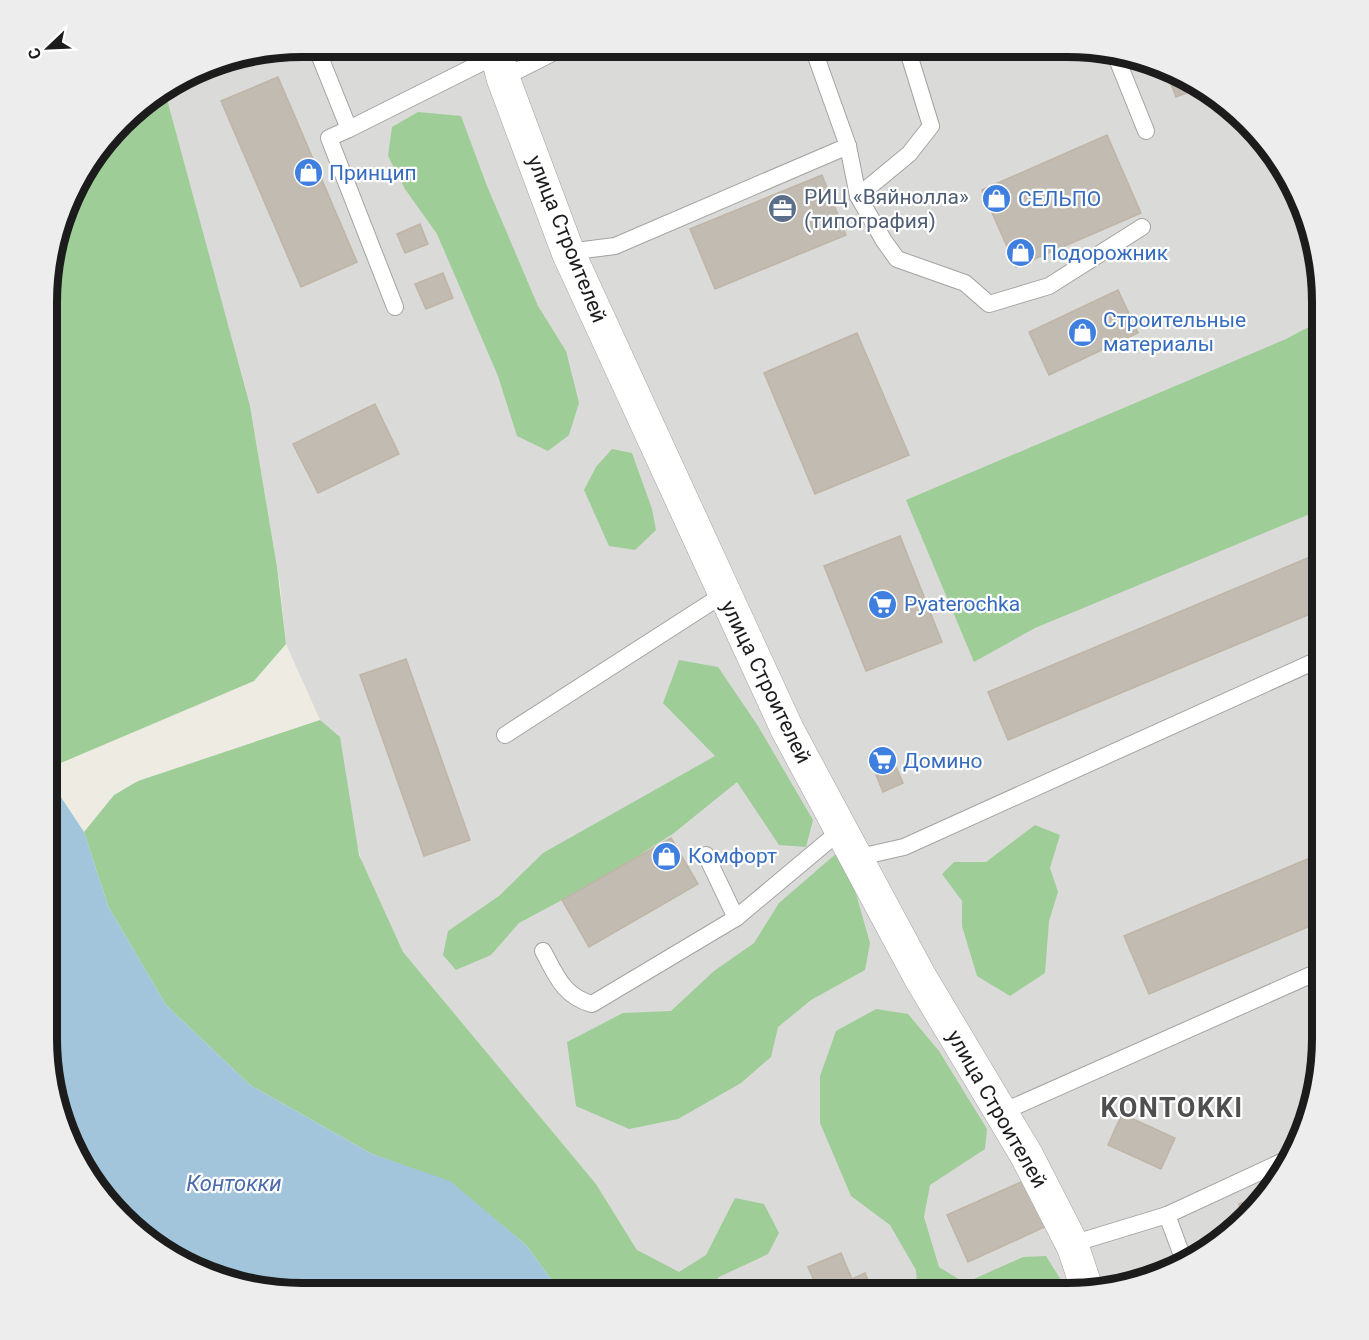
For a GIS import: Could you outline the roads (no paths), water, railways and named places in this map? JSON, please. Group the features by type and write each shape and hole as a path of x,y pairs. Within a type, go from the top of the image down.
{"street":[{"name":"улица Строителей","path":"498,60 568,252 788,729 920,977 1027,1156 1072,1244 1085,1282"}],"lane":[{"path":"320,57 349,129"},
{"path":"395,308 329,138 498,60 513,57"},
{"path":"816,57 848,146 858,195 897,259 964,283 989,304 1049,286 1142,227"},
{"path":"858,195 909,154 931,126 910,57"},
{"path":"1119,63 1146,131"},
{"path":"568,252 615,246 848,146"},
{"path":"505,735 724,594"},
{"path":"543,951 563,989 576,999 592,1004 736,918 848,844 904,847 1312,663"},
{"path":"706,855 736,918"},
{"path":"1000,1113 1312,974"},
{"path":"1072,1244 1167,1215 1277,1164"},
{"path":"1167,1215 1182,1254"}],"water":[{"name":"Контокки","path":"57,791 84,832 108,906 166,1005 250,1085 372,1154 450,1181 526,1245 554,1283 270,1281 239,1275 194,1258 166,1242 129,1211 98,1174 82,1146 65,1101 59,1070"}],"place":[{"name":"Принцип","path":"308,173"},
{"name":"СЕЛЬПО","path":"997,199"},
{"name":"РИЦ «Вяйнолла» (типография)","path":"783,209"},
{"name":"Подорожник","path":"1021,253"},
{"name":"Строительные материалы","path":"1082,332"},
{"name":"Pyaterochka","path":"883,604"},
{"name":"Домино","path":"882,761"},
{"name":"Комфорт","path":"667,856"}],"district":[{"name":"KONTOKKI","path":"1172,1108"}]}
